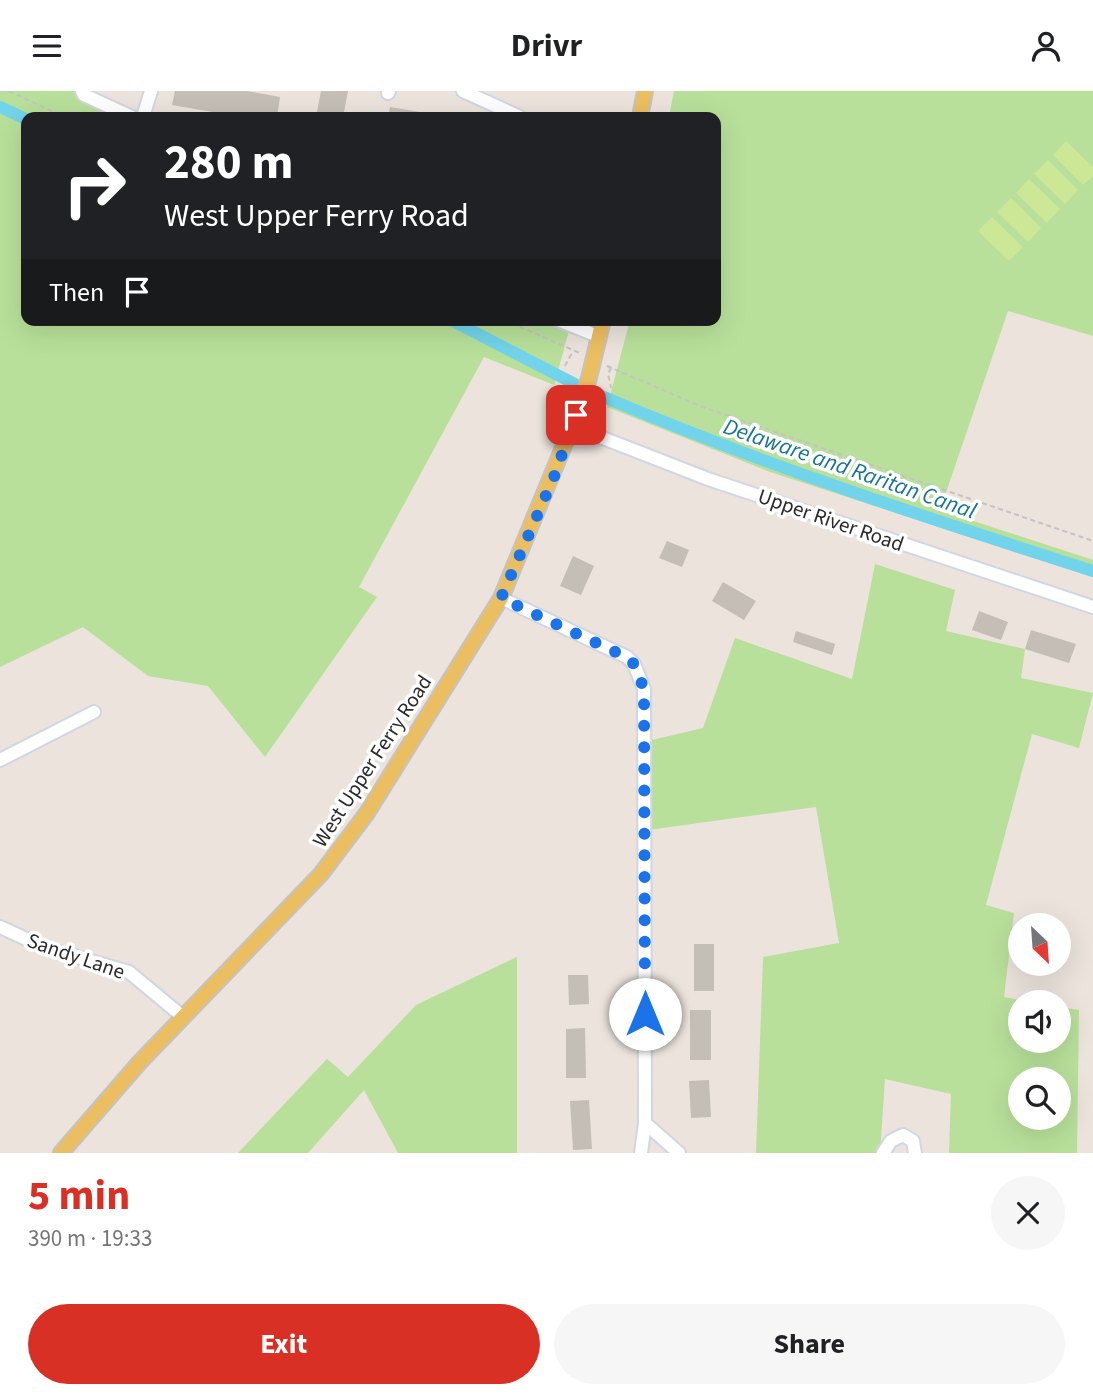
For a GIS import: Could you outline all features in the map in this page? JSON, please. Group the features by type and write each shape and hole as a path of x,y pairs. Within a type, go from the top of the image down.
{"main road":[{"path":"641,112 645,91"},
{"name":"West Upper Ferry Road","path":"61,1153 182,1016 321,874 367,813 501,598 582,399 595,378 602,326"}],"street":[{"path":"82,91 84,95 121,112"},
{"path":"145,112 151,91"},
{"path":"463,91 509,112"},
{"path":"573,326 600,337"},
{"name":"Upper River Road","path":"572,426 708,479 1093,607"},
{"path":"501,598 626,657 634,664 644,689 645,1123 641,1153"},
{"path":"0,760 94,712"},
{"name":"Sandy Lane","path":"0,927 46,948 129,972 182,1016"},
{"path":"645,1123 678,1153"},
{"path":"883,1153 891,1141 903,1135 913,1141 915,1153"}],"path":[{"path":"9,91 53,112"},
{"path":"518,326 573,350 565,366"},
{"path":"603,364 700,406 1093,541"},
{"path":"611,367 608,374 611,388"},
{"path":"595,378 608,374"}],"green space":[{"path":"0,91 84,91 128,112 21,112 21,326 570,326 554,385 484,357 359,587 377,597 265,757 208,686 148,676 83,627 0,667"},
{"path":"674,91 1093,91 1093,336 1008,311 940,510 1093,560 1093,577 770,472 607,407 628,326 721,326 721,112 670,112"},
{"path":"1066,141 1093,167 1093,176 1083,185 1053,155"},
{"path":"1048,160 1078,190 1065,204 1034,174"},
{"path":"1029,179 1060,209 1047,223 1016,193"},
{"path":"1011,198 1041,228 1028,242 997,212"},
{"path":"992,217 1023,247 1009,261 978,231"},
{"path":"875,564 955,590 946,631 1025,649 1021,678 1093,693 1079,748 1032,734 986,905 1014,913 1008,913 1008,963 1004,997 1008,998 1008,1053 1071,1053 1071,1009 1079,1010 1077,1153 949,1153 951,1094 885,1079 880,1153 756,1153 763,957 839,943 816,807 648,830 652,740 703,728 735,638 852,679"},
{"path":"517,957 517,1153 398,1153 364,1090 308,1153 238,1153 327,1059 348,1077 416,1005"}],"building":[{"path":"175,91 247,91 280,97 278,112 213,112 172,105"},
{"path":"321,91 348,91 344,112 317,112"},
{"path":"390,107 420,112 389,112"},
{"path":"667,541 689,550 682,567 659,558"},
{"path":"573,556 594,566 581,595 560,586"},
{"path":"723,582 756,601 744,620 712,601"},
{"path":"979,611 1008,622 1001,640 972,630"},
{"path":"1031,630 1076,644 1069,663 1025,649"},
{"path":"796,631 835,644 832,655 793,642"},
{"path":"694,944 714,944 714,991 694,991"},
{"path":"568,975 588,975 589,1004 569,1005"},
{"path":"690,1010 711,1010 711,1060 690,1060"},
{"path":"585,1028 586,1078 566,1078 566,1029"},
{"path":"709,1080 711,1117 691,1118 689,1081"},
{"path":"589,1100 592,1149 573,1150 570,1101"}],"waterway":[{"name":"Delaware and Raritan Canal","path":"0,107 21,117"},
{"name":"Delaware and Raritan Canal","path":"463,326 575,384"},
{"name":"Delaware and Raritan Canal","path":"597,394 781,467 1093,571"}],"route":[{"path":"576,415 554,477 501,598 626,657 634,664 644,689 645,1014"}]}
